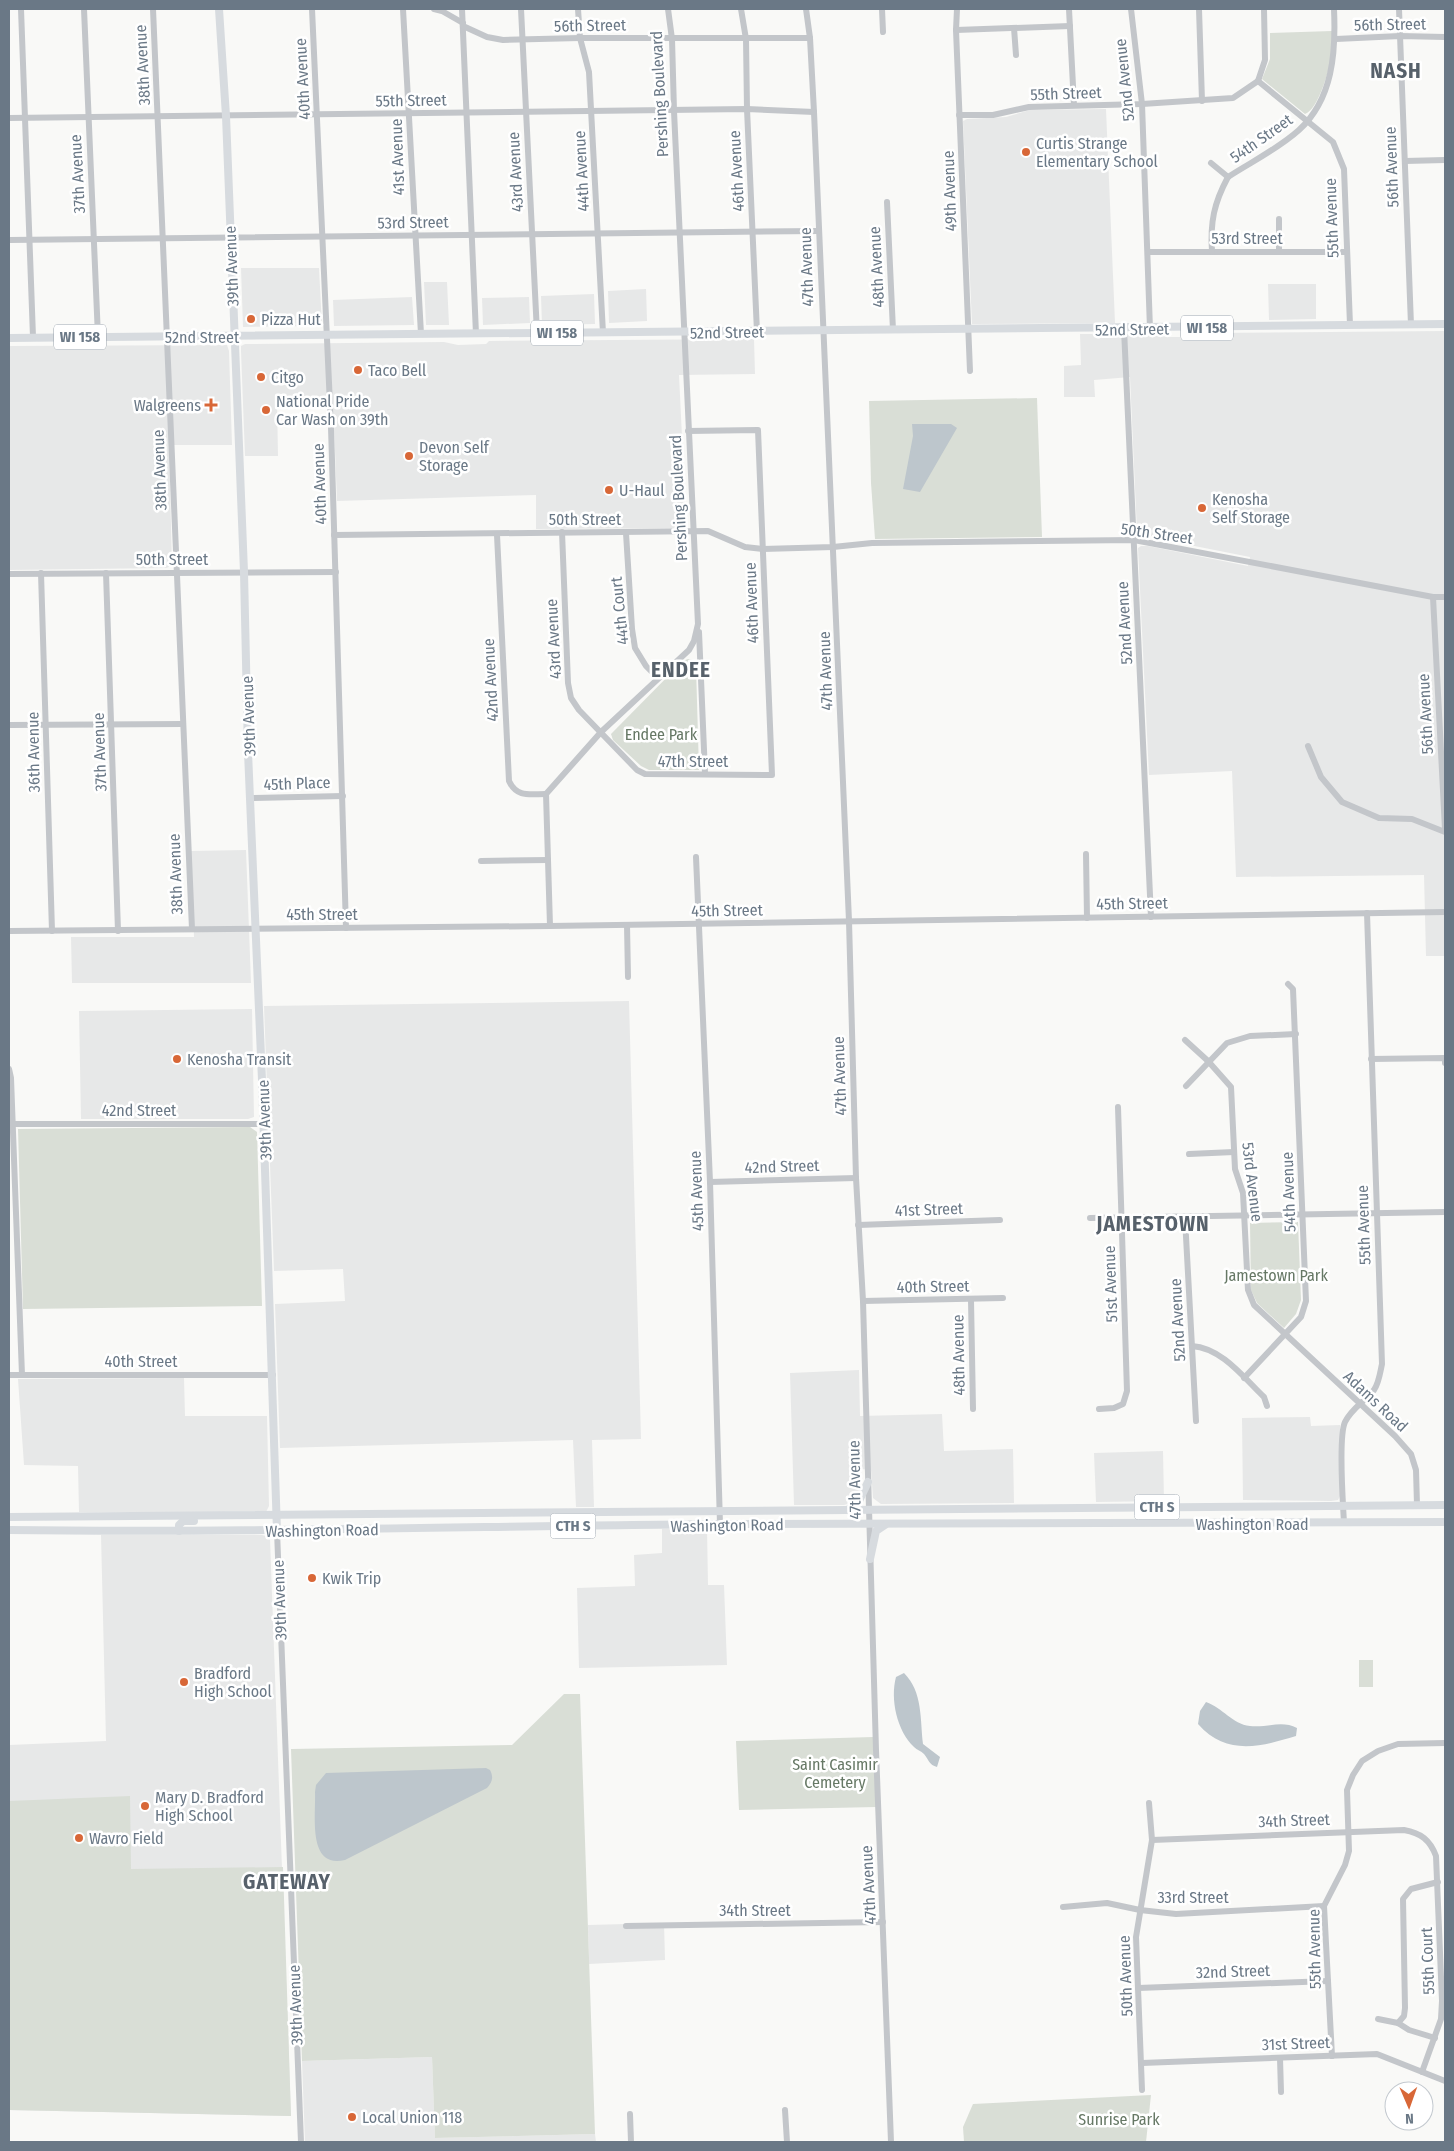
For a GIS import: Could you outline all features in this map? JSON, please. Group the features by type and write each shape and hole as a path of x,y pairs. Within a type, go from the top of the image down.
{"main road":[{"name":"39th Avenue","path":"219,9 226,116 233,337 244,572 277,1531"},
{"name":"52nd Street","path":"9,338 1124,329 1445,324"},
{"path":"848,1509 858,1503 868,1482"},
{"name":"Washington Road","path":"9,1517 276,1516 869,1508 1445,1505"},
{"path":"1165,1507 1166,1524"},
{"path":"179,1531 179,1525 183,1521 208,1521 220,1516"},
{"name":"Washington Road","path":"9,1530 277,1531 720,1524 1445,1522"},
{"path":"870,1559 876,1531 889,1523"},
{"path":"1410,1523 1445,1527"}],"street":[{"path":"21,9 33,338"},
{"name":"37th Avenue","path":"84,9 98,337"},
{"name":"38th Avenue","path":"153,9 192,929"},
{"name":"40th Avenue","path":"312,9 336,572 346,928"},
{"name":"41st Avenue","path":"403,9 414,236 421,334"},
{"name":"56th Street","path":"434,9 442,11 463,25 487,37 503,40 810,38"},
{"path":"462,9 476,334"},
{"name":"43rd Avenue","path":"521,9 537,334"},
{"name":"44th Avenue","path":"578,9 580,38 589,72 603,333"},
{"name":"Pershing Boulevard","path":"546,794 601,732 689,650 694,641 698,624 672,39 668,9"},
{"name":"46th Avenue","path":"741,9 746,39 747,109 757,332"},
{"name":"47th Avenue","path":"806,9 810,38 814,112 849,922 856,1178 863,1301 870,1559 891,2142"},
{"path":"882,9 883,32"},
{"name":"49th Avenue","path":"958,9 956,30 970,372"},
{"path":"1069,9 1074,105"},
{"name":"52nd Avenue","path":"1131,9 1142,104 1150,328"},
{"path":"1199,9 1202,101"},
{"path":"1258,81 1265,60 1264,9"},
{"path":"1308,120 1327,86 1334,58 1336,39 1334,9"},
{"name":"56th Avenue","path":"1399,9 1411,324"},
{"path":"956,30 1070,26"},
{"path":"1014,28 1016,55"},
{"name":"56th Street","path":"1336,39 1400,36 1445,37"},
{"name":"55th Street","path":"959,115 993,115 1029,107 1142,104 1233,98 1258,81"},
{"name":"55th Avenue","path":"1258,81 1333,142 1344,169 1350,326"},
{"name":"55th Street","path":"9,118 409,115 747,109 814,112"},
{"name":"54th Street","path":"1228,177 1279,145 1308,120"},
{"path":"1405,161 1445,160"},
{"path":"1211,163 1228,177 1217,198 1214,212 1211,230 1212,252"},
{"name":"48th Avenue","path":"887,202 893,330"},
{"path":"1278,220 1279,252"},
{"name":"53rd Street","path":"9,240 818,231"},
{"name":"53rd Street","path":"1148,252 1346,252"},
{"name":"52nd Avenue","path":"1124,329 1151,917"},
{"name":"46th Avenue","path":"688,431 758,430 772,775"},
{"name":"43rd Avenue","path":"562,532 571,698 579,710 601,732"},
{"name":"50th Street","path":"334,535 708,532 745,547 763,549 833,547 872,543 1134,540 1433,597 1445,597"},
{"name":"44th Court","path":"626,533 632,629 635,648 646,666 658,678"},
{"name":"42nd Avenue","path":"497,535 509,781 513,790 522,794 546,794"},
{"name":"50th Street","path":"9,574 336,572"},
{"name":"36th Avenue","path":"41,573 52,931"},
{"name":"37th Avenue","path":"106,573 118,931"},
{"name":"56th Avenue","path":"1433,597 1445,830"},
{"path":"698,624 705,773"},
{"path":"9,726 183,724"},
{"name":"47th Street","path":"601,732 637,770 645,774 772,775"},
{"path":"1308,746 1321,777 1342,802 1379,818 1412,819 1445,830"},
{"path":"546,794 550,926"},
{"name":"45th Place","path":"251,798 343,796"},
{"path":"1086,854 1086,918"},
{"name":"45th Avenue","path":"696,857 697,924 710,1182 720,1524"},
{"path":"481,860 548,860"},
{"name":"45th Street","path":"9,931 627,925 1445,912"},
{"name":"55th Avenue","path":"1344,1523 1342,1440 1345,1422 1359,1404 1374,1390 1380,1378 1382,1364 1367,913"},
{"path":"627,925 628,976"},
{"name":"54th Avenue","path":"1244,1378 1300,1316 1306,1301 1296,1034 1293,989 1288,984"},
{"path":"1186,1086 1208,1060 1227,1043 1250,1036 1296,1034"},
{"name":"53rd Avenue","path":"1185,1040 1208,1060 1231,1087 1235,1169 1243,1193 1245,1216 1248,1290 1254,1305 1284,1333"},
{"path":"1371,1059 1445,1058 1445,1063"},
{"path":"9,1069 14,1124 22,1375"},
{"name":"51st Avenue","path":"1099,1409 1114,1408 1123,1404 1127,1391 1118,1107"},
{"name":"42nd Street","path":"14,1124 264,1124"},
{"path":"1189,1154 1234,1152"},
{"name":"42nd Street","path":"710,1182 856,1178"},
{"path":"1090,1218 1185,1218 1445,1212"},
{"name":"52nd Avenue","path":"1185,1218 1196,1421"},
{"name":"41st Street","path":"858,1225 1000,1220"},
{"path":"9,1224 18,1224"},
{"name":"40th Street","path":"863,1301 1003,1298"},
{"name":"48th Avenue","path":"971,1300 974,1410"},
{"name":"Adams Road","path":"1284,1333 1411,1454 1416,1470 1417,1505"},
{"path":"1192,1346 1204,1347 1215,1352 1264,1397 1267,1406"},
{"name":"40th Street","path":"9,1375 273,1375"},
{"name":"39th Avenue","path":"277,1531 301,2142"},
{"name":"55th Avenue","path":"1332,2056 1324,1906 1346,1865 1349,1851 1347,1790 1353,1774 1362,1761 1378,1751 1396,1744 1445,1743"},
{"name":"50th Avenue","path":"1142,2090 1136,1936 1152,1840 1149,1803"},
{"name":"34th Street","path":"1152,1840 1404,1830 1415,1832 1426,1838 1432,1846"},
{"name":"55th Court","path":"1422,2072 1441,2019 1442,2000 1438,1882 1436,1856 1432,1846"},
{"path":"1398,2023 1404,2016 1405,2008 1403,1899 1411,1889 1438,1882"},
{"name":"33rd Street","path":"1063,1907 1107,1903 1140,1910 1176,1914 1324,1906"},
{"name":"34th Street","path":"626,1926 883,1922"},
{"name":"32nd Street","path":"1138,1988 1328,1981"},
{"path":"1378,2019 1398,2023 1409,2030 1435,2038"},
{"name":"31st Street","path":"1142,2063 1377,2054 1445,2081"},
{"path":"1280,2058 1281,2092"},
{"path":"785,2110 787,2142"},
{"path":"630,2114 632,2142"}],"shaded area":[{"path":"1106,109 1115,323 972,324 963,121 967,119 1006,117 1030,110"},
{"path":"241,268 319,268 322,326 243,327"},
{"path":"424,282 447,282 449,325 426,325"},
{"path":"1268,284 1316,284 1316,319 1269,320"},
{"path":"646,289 647,321 609,323 608,291"},
{"path":"594,294 595,324 542,325 541,296"},
{"path":"412,297 414,325 334,326 333,300"},
{"path":"529,297 530,323 483,325 482,298"},
{"path":"1445,331 1445,980 1444,956 1426,956 1424,875 1236,877 1232,771 1149,775 1138,548 1148,546 1248,566 1250,557 1139,535 1137,532 1130,377 1094,380 1095,397 1064,397 1064,366 1081,365 1080,334 1202,337 1209,333"},
{"path":"754,339 755,374 679,375 686,519 685,526 681,528 536,529 536,495 337,501 333,400 277,402 278,456 245,456 241,346 245,344 444,342 458,345 486,344 489,341"},
{"path":"227,345 229,351 232,445 169,445 172,566 166,568 9,570 9,346"},
{"path":"912,424 951,424 957,428 920,492 903,489 913,436"},
{"path":"246,850 251,983 72,983 71,937 194,937 191,851"},
{"path":"629,1001 641,1439 592,1440 594,1507 576,1507 573,1440 280,1448 275,1304 345,1301 343,1269 274,1271 264,1006"},
{"path":"252,1009 254,1117 248,1119 81,1119 79,1011"},
{"path":"859,1370 860,1416 942,1414 944,1451 1013,1449 1014,1503 881,1504 873,1498 871,1470 861,1469 858,1501 844,1505 794,1505 790,1373"},
{"path":"184,1378 185,1416 267,1416 269,1506 266,1512 79,1512 78,1466 24,1465 18,1379"},
{"path":"1310,1417 1311,1426 1340,1425 1340,1496 1338,1500 1243,1500 1242,1418"},
{"path":"1163,1451 1164,1501 1096,1502 1094,1453"},
{"path":"707,1528 708,1585 724,1585 727,1665 579,1668 577,1588 635,1586 634,1555 662,1553 662,1529"},
{"name":"Mary D. Bradford High School","path":"101,1535 262,1535 270,1539 291,2116 9,2110 9,1745 106,1741"},
{"path":"904,1673 910,1680 918,1697 923,1744 940,1757 937,1767 931,1764 924,1754 915,1748 899,1724 896,1714 894,1686 896,1677"},
{"path":"1206,1702 1244,1725 1280,1724 1291,1726 1297,1728 1296,1736 1269,1743 1244,1746 1220,1741 1198,1724 1200,1711"},
{"path":"486,1768 490,1770 492,1778 487,1788 345,1860 333,1861 324,1857 319,1849 315,1826 315,1792 316,1785 326,1773"},
{"path":"664,1923 665,1960 589,1964 588,1925"},
{"path":"432,2057 435,2138 595,2134 596,2142 305,2142 302,2061"}],"green space":[{"path":"1332,31 1332,54 1329,69 1319,97 1310,111 1305,114 1262,79 1270,59 1270,33"},
{"path":"1037,398 1042,537 875,539 871,483 869,401"},
{"name":"Endee Park","path":"693,660 696,667 699,770 649,770 641,766 613,740 611,734 683,661"},
{"path":"250,1127 257,1132 262,1306 23,1309 18,1129"},
{"name":"Jamestown Park","path":"1298,1222 1301,1300 1296,1314 1284,1328 1257,1303 1251,1290 1250,1223"},
{"path":"1359,1660 1373,1660 1373,1687 1359,1687"},
{"path":"564,1694 580,1694 595,2134 435,2138 432,2057 302,2061 291,1749 512,1745"},
{"name":"Saint Casimir Cemetery","path":"873,1737 876,1807 739,1810 736,1741"},
{"path":"130,1796 131,1869 283,1867 291,2116 9,2110 9,1801"},
{"name":"Sunrise Park","path":"1151,2095 1146,2142 964,2142 963,2127 973,2104"}],"place":[{"name":"Curtis Strange Elementary School","path":"1026,152"},
{"name":"Pizza Hut","path":"251,319"},
{"name":"Taco Bell","path":"358,370"},
{"name":"Citgo","path":"261,377"},
{"name":"Walgreens","path":"211,405"},
{"name":"National Pride Car Wash on 39th","path":"266,410"},
{"name":"Devon Self Storage","path":"409,456"},
{"name":"U-Haul","path":"609,490"},
{"name":"Kenosha Self Storage","path":"1202,508"},
{"name":"Kenosha Transit","path":"177,1059"},
{"name":"Kwik Trip","path":"312,1578"},
{"name":"Bradford High School","path":"184,1682"},
{"name":"Mary D. Bradford High School","path":"145,1806"},
{"name":"Wavro Field","path":"79,1838"},
{"name":"Local Union 118","path":"352,2117"}],"district":[{"name":"NASH","path":"1396,71"},
{"name":"ENDEE","path":"681,670"},
{"name":"JAMESTOWN","path":"1153,1224"},
{"name":"GATEWAY","path":"287,1882"}]}
